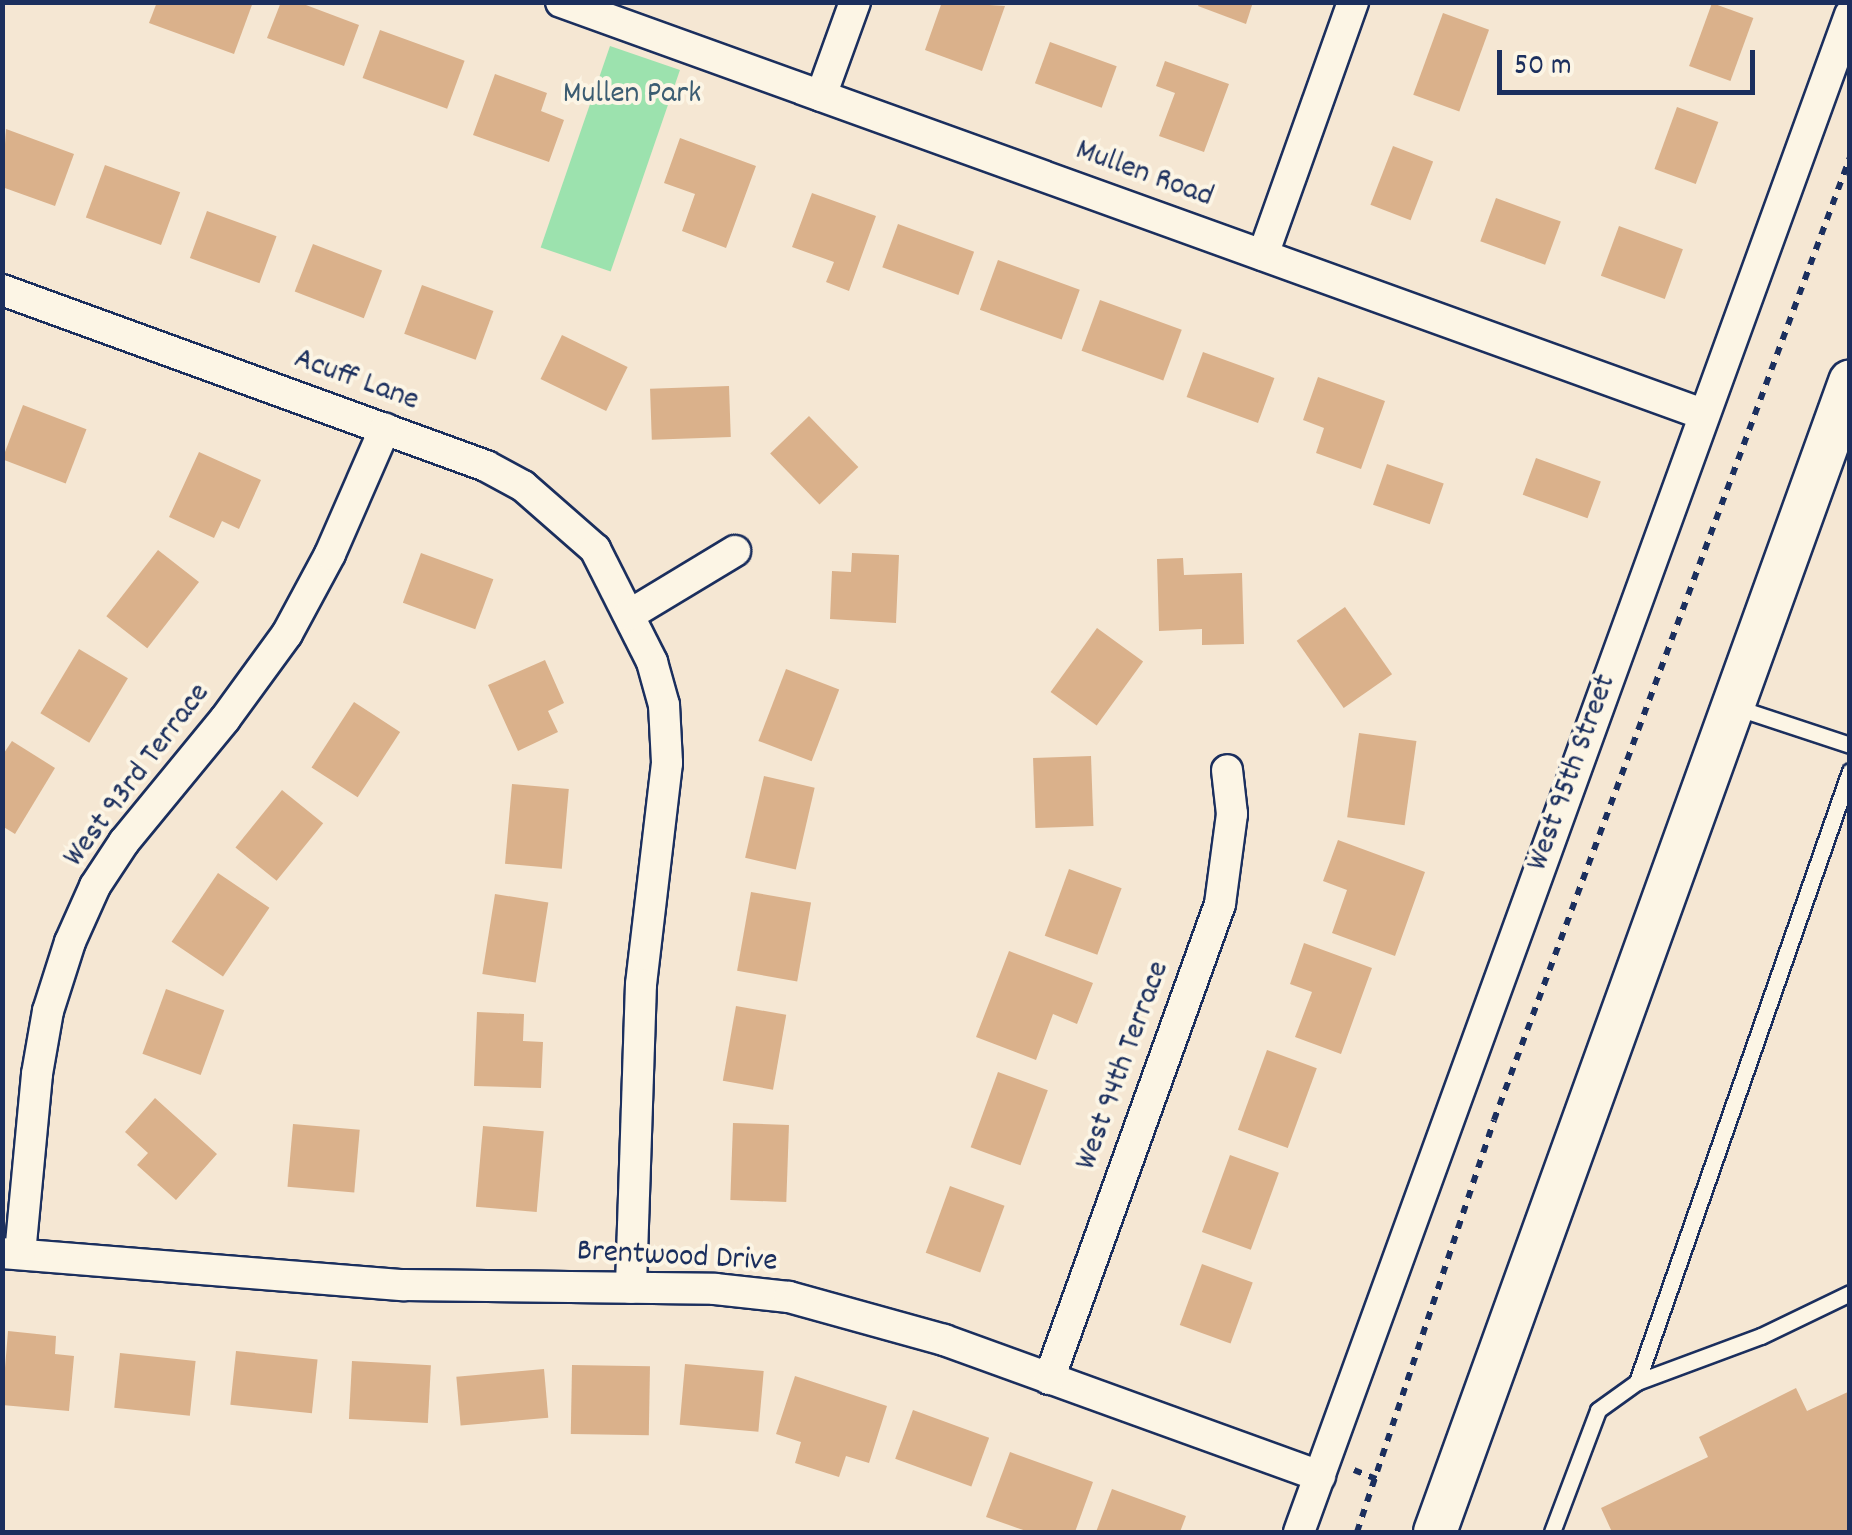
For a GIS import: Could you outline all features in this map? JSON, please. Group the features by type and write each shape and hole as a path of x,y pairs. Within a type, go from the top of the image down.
{"main road":[{"path":"1435,1532 1850,382"}],"street":[{"name":"Mullen Road","path":"561,2 1704,414"},
{"path":"822,96 855,2"},
{"path":"1262,255 1353,2"},
{"name":"West 95th Street","path":"1300,1532 1850,15"},
{"name":"Acuff Lane","path":"2,290 486,466 523,486 595,549 652,662 664,705 667,763 642,984 632,1288"},
{"name":"West 93rd Terrace","path":"11,1253 48,1010 70,942 96,886 124,842 225,719 286,634 330,554 385,428"},
{"path":"630,615 735,551"},
{"name":"West 94th Terrace","path":"1049,1379 1220,904 1232,814 1227,770"},
{"name":"Brentwood Drive","path":"11,1253 404,1285 714,1289 789,1297 884,1320 1320,1476"}],"lane":[{"path":"1732,706 1850,745"},
{"path":"1637,1382 1850,771"},
{"path":"1552,1532 1598,1410 1637,1382 1761,1336 1850,1293"}],"path":[{"path":"1357,1532 1494,1120 1850,157"}],"green space":[{"name":"Mullen Park","path":"610,46 680,70 611,271 541,247"}],"building":[{"path":"157,2 253,2 234,54 149,23"},
{"path":"281,2 298,2 359,25 344,66 267,38"},
{"path":"942,2 1005,6 982,71 925,50"},
{"path":"1200,2 1253,2 1246,24 1198,6"},
{"path":"1712,3 1753,18 1730,81 1689,66"},
{"path":"1443,13 1489,30 1459,112 1413,95"},
{"path":"380,30 465,61 447,109 363,78"},
{"path":"1050,42 1117,66 1102,108 1035,83"},
{"path":"1165,61 1229,84 1204,152 1159,136 1175,93 1156,86"},
{"path":"495,74 547,93 541,111 564,120 549,162 473,135"},
{"path":"1677,107 1718,122 1696,184 1654,169"},
{"path":"6,129 74,154 55,206 2,187"},
{"path":"680,138 756,166 726,248 682,231 695,194 664,183"},
{"path":"1393,146 1433,161 1411,220 1370,205"},
{"path":"105,165 180,192 161,245 86,218"},
{"path":"812,193 876,216 849,291 826,282 834,262 792,247"},
{"path":"1496,198 1561,222 1545,265 1480,241"},
{"path":"207,211 277,236 259,283 190,258"},
{"path":"898,224 974,252 958,295 882,267"},
{"path":"1619,226 1683,249 1665,299 1601,276"},
{"path":"313,244 382,271 364,318 295,292"},
{"path":"998,260 1080,290 1062,340 980,310"},
{"path":"422,285 493,311 476,360 404,334"},
{"path":"1100,300 1182,330 1163,380 1082,351"},
{"path":"562,335 628,367 606,411 541,379"},
{"path":"1203,352 1274,378 1258,423 1187,397"},
{"path":"1318,377 1385,401 1361,469 1316,453 1324,428 1303,420"},
{"path":"729,386 731,437 652,440 650,389"},
{"path":"23,405 86,429 66,484 2,459"},
{"path":"809,416 858,467 819,505 770,454"},
{"path":"199,452 261,480 239,529 222,521 214,538 169,517"},
{"path":"1536,458 1601,482 1588,518 1523,495"},
{"path":"1387,464 1444,484 1430,524 1373,505"},
{"path":"158,550 199,582 147,648 106,616"},
{"path":"421,553 493,579 475,629 403,603"},
{"path":"852,553 899,555 896,623 830,619 832,571 851,572"},
{"path":"1183,558 1184,575 1242,573 1244,644 1202,645 1202,629 1159,631 1157,559"},
{"path":"1345,607 1392,674 1344,708 1297,641"},
{"path":"1097,628 1143,662 1097,725 1051,692"},
{"path":"79,649 128,678 89,743 40,713"},
{"path":"545,660 564,703 548,711 558,732 518,751 488,685"},
{"path":"786,669 839,689 812,761 758,741"},
{"path":"354,702 400,732 358,797 312,767"},
{"path":"1359,733 1416,741 1405,825 1347,817"},
{"path":"12,741 55,768 15,834 2,826 2,756"},
{"path":"1091,756 1093,826 1035,828 1033,758"},
{"path":"764,776 815,788 796,870 745,858"},
{"path":"512,784 569,789 562,869 505,864"},
{"path":"282,790 323,823 277,881 235,848"},
{"path":"1338,840 1425,872 1395,956 1332,933 1347,890 1323,881"},
{"path":"1069,869 1122,888 1097,955 1045,936"},
{"path":"218,873 269,908 223,976 172,942"},
{"path":"751,892 811,903 797,981 737,971"},
{"path":"495,894 548,902 536,982 482,974"},
{"path":"1304,943 1372,968 1341,1054 1295,1037 1312,992 1290,984"},
{"path":"1009,951 1093,983 1077,1024 1053,1014 1036,1060 976,1037"},
{"path":"166,989 224,1010 201,1075 142,1054"},
{"path":"736,1006 786,1015 773,1090 723,1081"},
{"path":"477,1012 524,1014 523,1041 543,1042 541,1088 474,1086"},
{"path":"1267,1050 1317,1068 1288,1148 1238,1130"},
{"path":"998,1072 1048,1090 1020,1165 971,1147"},
{"path":"155,1098 217,1154 176,1200 137,1165 148,1153 125,1132"},
{"path":"733,1123 789,1125 786,1202 730,1200"},
{"path":"293,1124 360,1130 354,1193 288,1187"},
{"path":"483,1126 544,1131 537,1212 476,1207"},
{"path":"1230,1155 1279,1173 1251,1250 1202,1232"},
{"path":"950,1186 1005,1206 980,1273 926,1253"},
{"path":"1202,1264 1253,1282 1231,1344 1180,1325"},
{"path":"8,1331 56,1336 55,1354 74,1356 69,1411 2,1405"},
{"path":"236,1351 318,1360 312,1413 230,1405"},
{"path":"120,1353 196,1361 190,1416 114,1408"},
{"path":"352,1361 431,1365 428,1423 349,1419"},
{"path":"685,1364 764,1371 758,1432 680,1425"},
{"path":"572,1365 650,1366 649,1435 571,1434"},
{"path":"544,1369 548,1418 461,1425 456,1377"},
{"path":"795,1376 887,1406 869,1463 846,1456 839,1477 795,1463 801,1442 776,1434"},
{"path":"1796,1388 1807,1411 1850,1391 1850,1532 1612,1532 1601,1508 1708,1457 1699,1437"},
{"path":"913,1410 989,1438 971,1487 895,1459"},
{"path":"1010,1452 1093,1482 1075,1532 1029,1532 986,1517"},
{"path":"1112,1489 1186,1516 1180,1532 1096,1532"}]}
